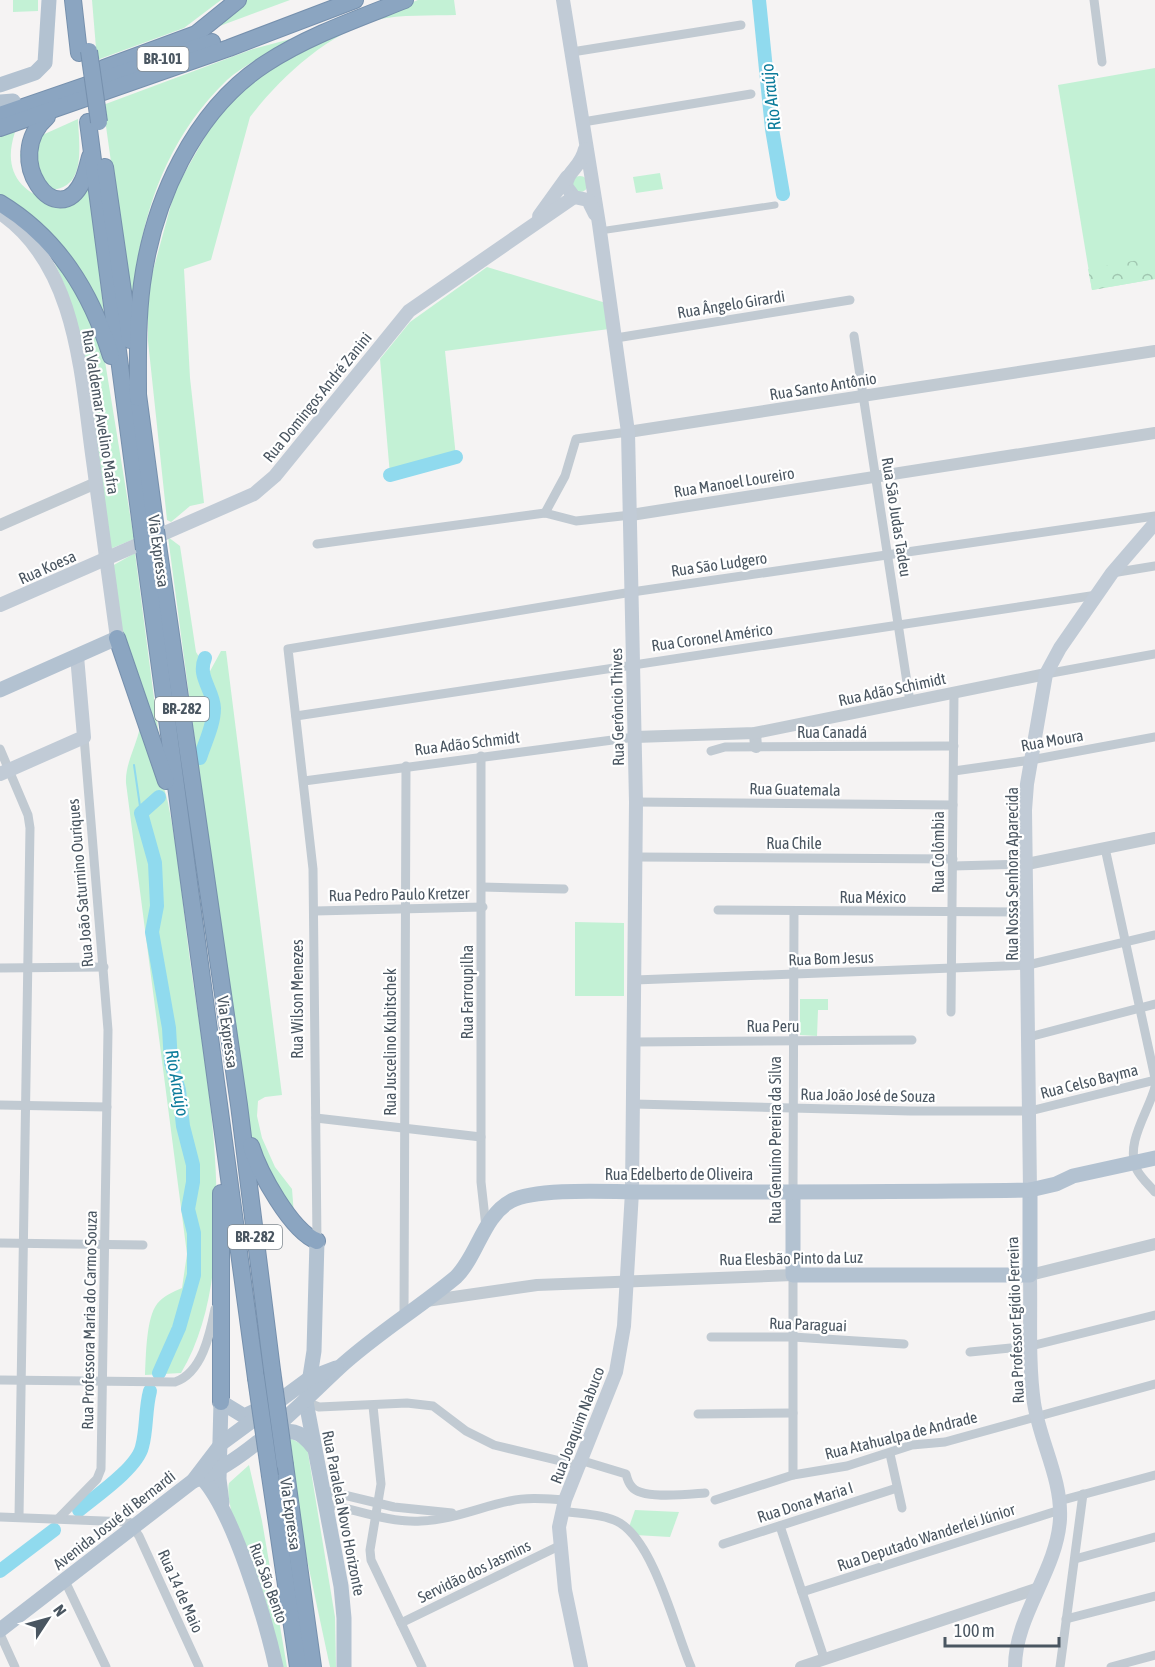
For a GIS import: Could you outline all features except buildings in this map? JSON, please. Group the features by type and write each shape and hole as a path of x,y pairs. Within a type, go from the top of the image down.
{"highway":[{"path":"73,0 84,52 132,400"},
{"path":"83,0 84,52"},
{"path":"4,103 196,34 238,0"},
{"name":"BR-101","path":"0,115 326,0"},
{"name":"BR-101","path":"0,128 229,48 355,0"},
{"path":"132,400 139,310 146,261 160,208 195,138 226,97 263,66 289,50 405,0"},
{"path":"229,48 368,14"},
{"path":"65,107 42,119 23,140 18,151 17,165 22,179 42,197 52,200 64,198 83,181 92,150 94,122"},
{"path":"92,150 132,400"},
{"path":"0,203 38,229 57,250 86,293 132,400"},
{"name":"Via Expressa","path":"132,400 150,540 180,825 298,1667"},
{"name":"Via Expressa","path":"150,540 239,1105 272,1370 313,1667"},
{"path":"117,638 180,825"},
{"path":"239,1105 257,1164 264,1178 294,1219 309,1236 317,1240"},
{"path":"221,1402 222,1132"}],"main road":[{"path":"0,85 35,73 45,63 49,0"},
{"path":"534,223 570,175 582,163 586,144 563,0"},
{"name":"Rua Gerôncio Thives","path":"586,144 600,227 628,432 636,802 632,1192"},
{"path":"570,175 584,171 593,181 590,192 578,197"},
{"path":"570,175 567,190 592,206 600,227"},
{"name":"Rua Domingos André Zanini","path":"107,558 230,507 262,489 404,316 534,223 578,197"},
{"name":"Rua Valdemar Avelino Mafra","path":"0,213 22,230 46,263 73,335 117,638"},
{"path":"38,229 46,263"},
{"name":"Rua Nossa Senhora Aparecida","path":"1030,1190 1025,810 1046,674 1060,648 1112,573 1155,523"},
{"name":"Rua Koesa","path":"0,605 107,558"},
{"path":"0,690 117,638"},
{"name":"Rua João Saturnino Ouriques","path":"77,656 83,743"},
{"path":"4,772 56,750 83,743"},
{"path":"1136,1167 1155,1158"},
{"path":"1136,1167 1155,1167"},
{"name":"Rua Edelberto de Oliveira","path":"486,1228 502,1207 526,1195 632,1192 1030,1190 1136,1167"},
{"name":"Rua Professor Egídio Ferreira","path":"1015,1667 1021,1634 1057,1543 1060,1505 1037,1416 1031,1346 1030,1190"},
{"name":"Rua Joaquim Nabuco","path":"581,1667 568,1606 559,1546 563,1506 582,1464 619,1360 627,1282 632,1192"},
{"name":"Rua Genuíno Pereira da Silva","path":"793,1275 794,1192"},
{"name":"Avenida Josué di Bernardi","path":"197,1479 219,1475 244,1450 306,1402 341,1366 404,1319 463,1270 486,1228"},
{"name":"Rua Wilson Menezes","path":"306,1402 316,1376 314,1351 317,1240"},
{"name":"Rua Elesbão Pinto da Luz","path":"793,1275 1030,1275"},
{"path":"221,1402 238,1414 244,1416 252,1414 300,1375 314,1351"},
{"name":"Avenida Josué di Bernardi","path":"0,1632 197,1479 222,1443 291,1392 316,1376 341,1366"},
{"path":"291,1392 306,1402"},
{"name":"Rua São Bento","path":"221,1402 222,1443 219,1475 224,1512 262,1615 276,1667"},
{"name":"Rua Paralela Novo Horizonte","path":"306,1402 344,1606 344,1667"},
{"path":"219,1475 279,1433 297,1432 313,1447"},
{"path":"222,1443 244,1450"},
{"name":"Rua São Bento","path":"197,1479 224,1512"}],"street":[{"path":"1094,0 1102,62"},
{"path":"572,52 741,25"},
{"path":"583,122 751,94"},
{"path":"600,227 776,205"},
{"name":"Rua Ângelo Girardi","path":"616,338 850,300"},
{"name":"Rua São Judas Tadeu","path":"855,336 910,702"},
{"name":"Rua Santo Antônio","path":"545,513 565,476 576,439 1155,351"},
{"name":"Rua Manoel Loureiro","path":"317,544 545,513 576,521 631,515 1155,433"},
{"path":"0,525 96,483"},
{"name":"Rua São Ludgero","path":"288,649 632,592 1155,516"},
{"path":"1112,573 1155,566"},
{"name":"Rua Coronel Américo","path":"296,716 633,663 1098,595"},
{"name":"Rua Wilson Menezes","path":"288,649 304,781 315,910 317,1240"},
{"name":"Rua Adão Schimidt","path":"635,737 755,733 1155,654"},
{"name":"Rua Colômbia","path":"951,1012 954,693"},
{"path":"755,733 756,747"},
{"name":"Rua Adão Schmidt","path":"304,781 635,737"},
{"name":"Rua Moura","path":"954,771 1031,760 1155,737"},
{"name":"Rua João Saturnino Ouriques","path":"83,743 104,967 108,1029 107,1107"},
{"name":"Rua Canadá","path":"711,751 725,747 954,746"},
{"path":"0,749 4,772 30,823 19,1517"},
{"name":"Rua Farroupilha","path":"481,756 483,908 481,1182 486,1228"},
{"name":"Rua Juscelino Kubitschek","path":"404,1319 406,766"},
{"name":"Rua Guatemala","path":"636,802 953,805"},
{"path":"1027,864 1155,838"},
{"path":"1105,848 1155,1079"},
{"name":"Rua Chile","path":"636,857 1027,864"},
{"path":"482,887 564,889"},
{"name":"Rua Pedro Paulo Kretzer","path":"315,910 483,908"},
{"name":"Rua México","path":"718,910 1028,912"},
{"name":"Rua Genuíno Pereira da Silva","path":"794,912 794,1192"},
{"name":"Rua Bom Jesus","path":"635,980 1028,965 1155,935"},
{"path":"0,968 104,967"},
{"path":"1029,1037 1155,1004"},
{"name":"Rua Peru","path":"635,1042 912,1040"},
{"name":"Rua Celso Bayma","path":"1029,1110 1155,1079"},
{"path":"1155,1087 1139,1130 1136,1167 1155,1192"},
{"name":"Rua João José de Souza","path":"634,1104 794,1109 1029,1110"},
{"path":"0,1105 107,1107"},
{"name":"Rua Professora Maria do Carmo Souza","path":"59,1518 100,1473 107,1107"},
{"path":"315,1118 481,1137"},
{"path":"0,1243 143,1245"},
{"name":"Rua Elesbão Pinto da Luz","path":"1030,1275 1155,1244"},
{"name":"Rua Genuíno Pereira da Silva","path":"793,1275 793,1475"},
{"name":"Rua Elesbão Pinto da Luz","path":"426,1301 537,1285 793,1275"},
{"path":"0,1380 175,1382 189,1373 197,1362 207,1339 220,1289"},
{"path":"970,1352 1031,1346 1155,1315"},
{"name":"Rua Paraguai","path":"711,1337 793,1337 904,1344"},
{"name":"Rua Atahualpa de Andrade","path":"715,1500 793,1475 840,1467 890,1454 912,1445 945,1442 1155,1384"},
{"path":"306,1402 319,1407 406,1403 433,1406 466,1431 494,1445 626,1474 631,1486 639,1492 671,1496 705,1493"},
{"path":"373,1406 380,1474 379,1503 370,1550 374,1570 422,1667"},
{"path":"698,1414 793,1413"},
{"path":"890,1454 902,1508"},
{"name":"Rua Deputado Wanderlei Júnior","path":"802,1592 1060,1505 1083,1494 1155,1475"},
{"name":"Rua Dona Maria I","path":"723,1544 897,1488"},
{"path":"1060,1667 1083,1494"},
{"path":"325,1497 460,1515"},
{"path":"325,1497 377,1514 388,1520 409,1521 460,1515 512,1500 563,1506 610,1519 626,1528 663,1587 691,1667"},
{"path":"0,1516 123,1520 134,1527"},
{"path":"780,1526 802,1592 819,1662"},
{"name":"Rua 14 de Maio","path":"134,1527 199,1667"},
{"path":"1075,1559 1155,1537"},
{"name":"Servidão dos Jasmins","path":"401,1623 559,1546"},
{"path":"65,1581 106,1667"},
{"path":"801,1667 1039,1588"},
{"path":"1066,1619 1155,1596"},
{"path":"0,1632 15,1667"},
{"path":"1111,1667 1155,1655"}],"green space":[{"path":"13,0 38,0 38,11 13,12"},
{"path":"92,0 221,0 184,28 97,60"},
{"path":"245,0 290,0 209,30"},
{"path":"418,0 454,0 456,15 386,18 359,26 323,46 306,59 276,87 250,117 211,260 184,269 190,378 204,503 190,506 171,522 167,520 148,341 148,289 175,190 219,112 247,83 341,30"},
{"path":"298,37 234,74 205,104 186,129 171,155 149,212 141,241 131,304 103,105 253,49"},
{"path":"1155,68 1155,279 1092,290 1058,85"},
{"path":"78,119 79,155 74,177 68,184 57,189 43,190 24,171 20,155 29,141"},
{"path":"15,132 12,145 12,167 22,185 41,198 54,202 88,172 105,323 84,276 0,197 0,136"},
{"path":"660,173 663,189 636,193 633,177"},
{"path":"580,176 586,178 588,184 586,190 580,192 574,190 572,184 574,178"},
{"path":"47,246 71,274 102,343 134,539 110,549 82,341 64,284"},
{"path":"1155,257 1155,279 1092,290 1088,269"},
{"path":"487,267 606,303 609,329 445,351 456,457 390,475 380,359 410,322"},
{"path":"168,537 180,546 196,652 209,673 221,651 226,651 282,1095 265,1097 258,1101 257,1116 262,1138 275,1167 292,1189 294,1215 254,1149 246,1125"},
{"path":"135,553 159,736 125,653 112,566"},
{"path":"140,727 164,787 173,829 206,1071 216,1178 216,1232 211,1283 200,1331 181,1373 145,1375 147,1338 153,1310 162,1299 182,1288 187,1254 126,783 127,769"},
{"path":"575,922 624,923 624,996 575,996"},
{"path":"800,999 828,999 828,1010 818,1010 817,1036 800,1035"},
{"path":"286,1436 307,1447 335,1617 336,1667 330,1667 305,1550"},
{"path":"249,1465 262,1521 287,1667 282,1667 259,1601 240,1544 229,1497 229,1483"},
{"path":"635,1510 679,1512 670,1537 635,1535 629,1527"}],"waterway":[{"name":"Rio Araújo","path":"759,0 772,129 783,194"},
{"name":"Rio Araújo","path":"390,475 456,457"},
{"name":"Rio Araújo","path":"200,758 214,714 213,701 203,671 205,658"},
{"path":"134,765 141,813"},
{"name":"Rio Araújo","path":"159,797 141,813 155,863 157,906 152,932 169,1028 171,1063 179,1090 183,1126 193,1165 193,1182 188,1209 194,1233 194,1275 179,1328 159,1373"},
{"name":"Rio Araújo","path":"79,1510 115,1481 139,1455 144,1440 150,1391"},
{"name":"Rio Araújo","path":"0,1571 54,1530"}]}
